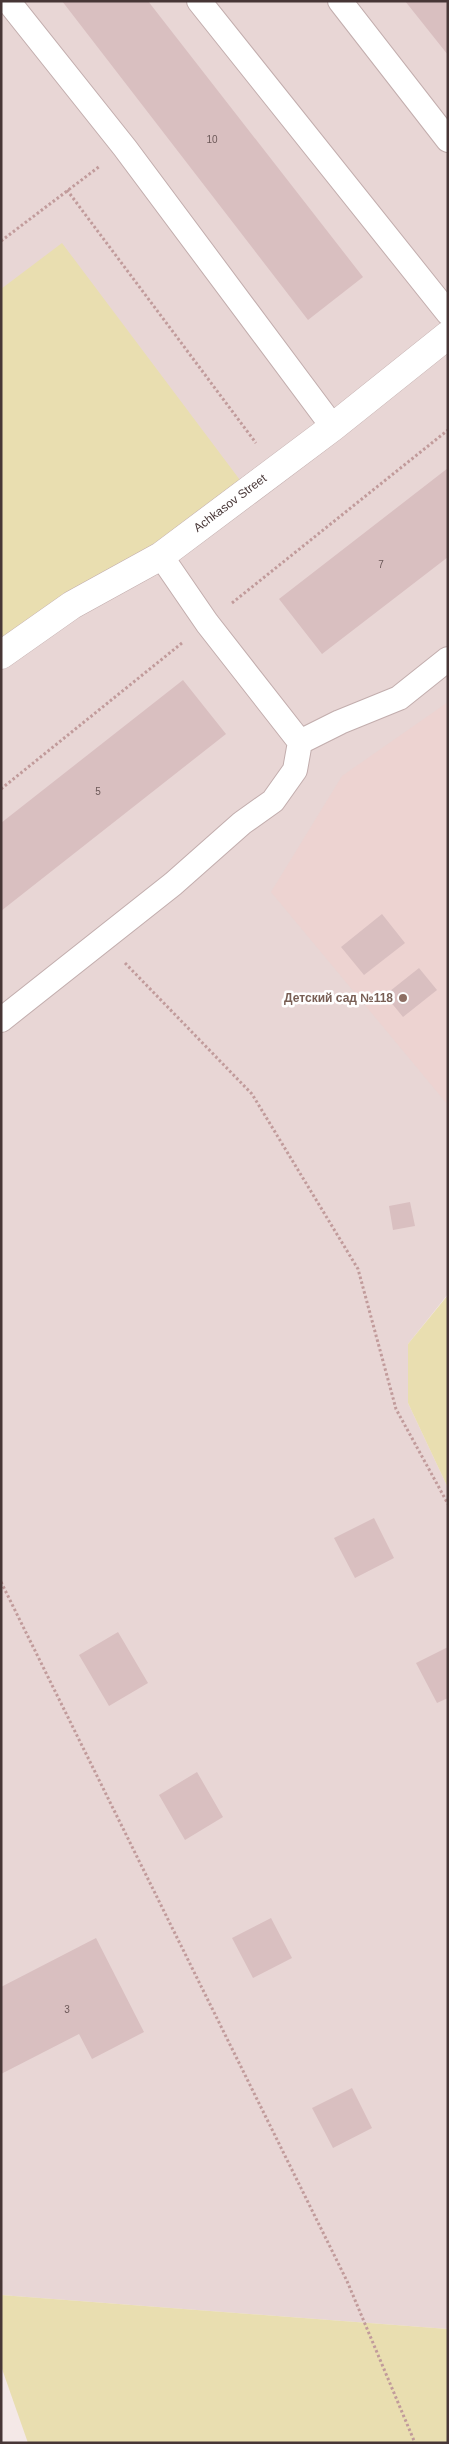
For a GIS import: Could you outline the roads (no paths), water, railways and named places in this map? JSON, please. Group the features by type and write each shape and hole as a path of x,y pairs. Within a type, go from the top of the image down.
{"street":[{"name":"Achkasov Street","path":"1,656 72,605 161,556 333,426 448,335"}],"lane":[{"path":"8,1 125,148 333,426"},
{"path":"199,1 448,313"},
{"path":"340,1 448,140"},
{"path":"1,1020 173,884 242,823 273,801 295,770 300,742 207,623 161,556"},
{"path":"300,742 340,722 399,698 448,659"}],"place":[{"name":"Детский сад №118","path":"403,998"}]}
